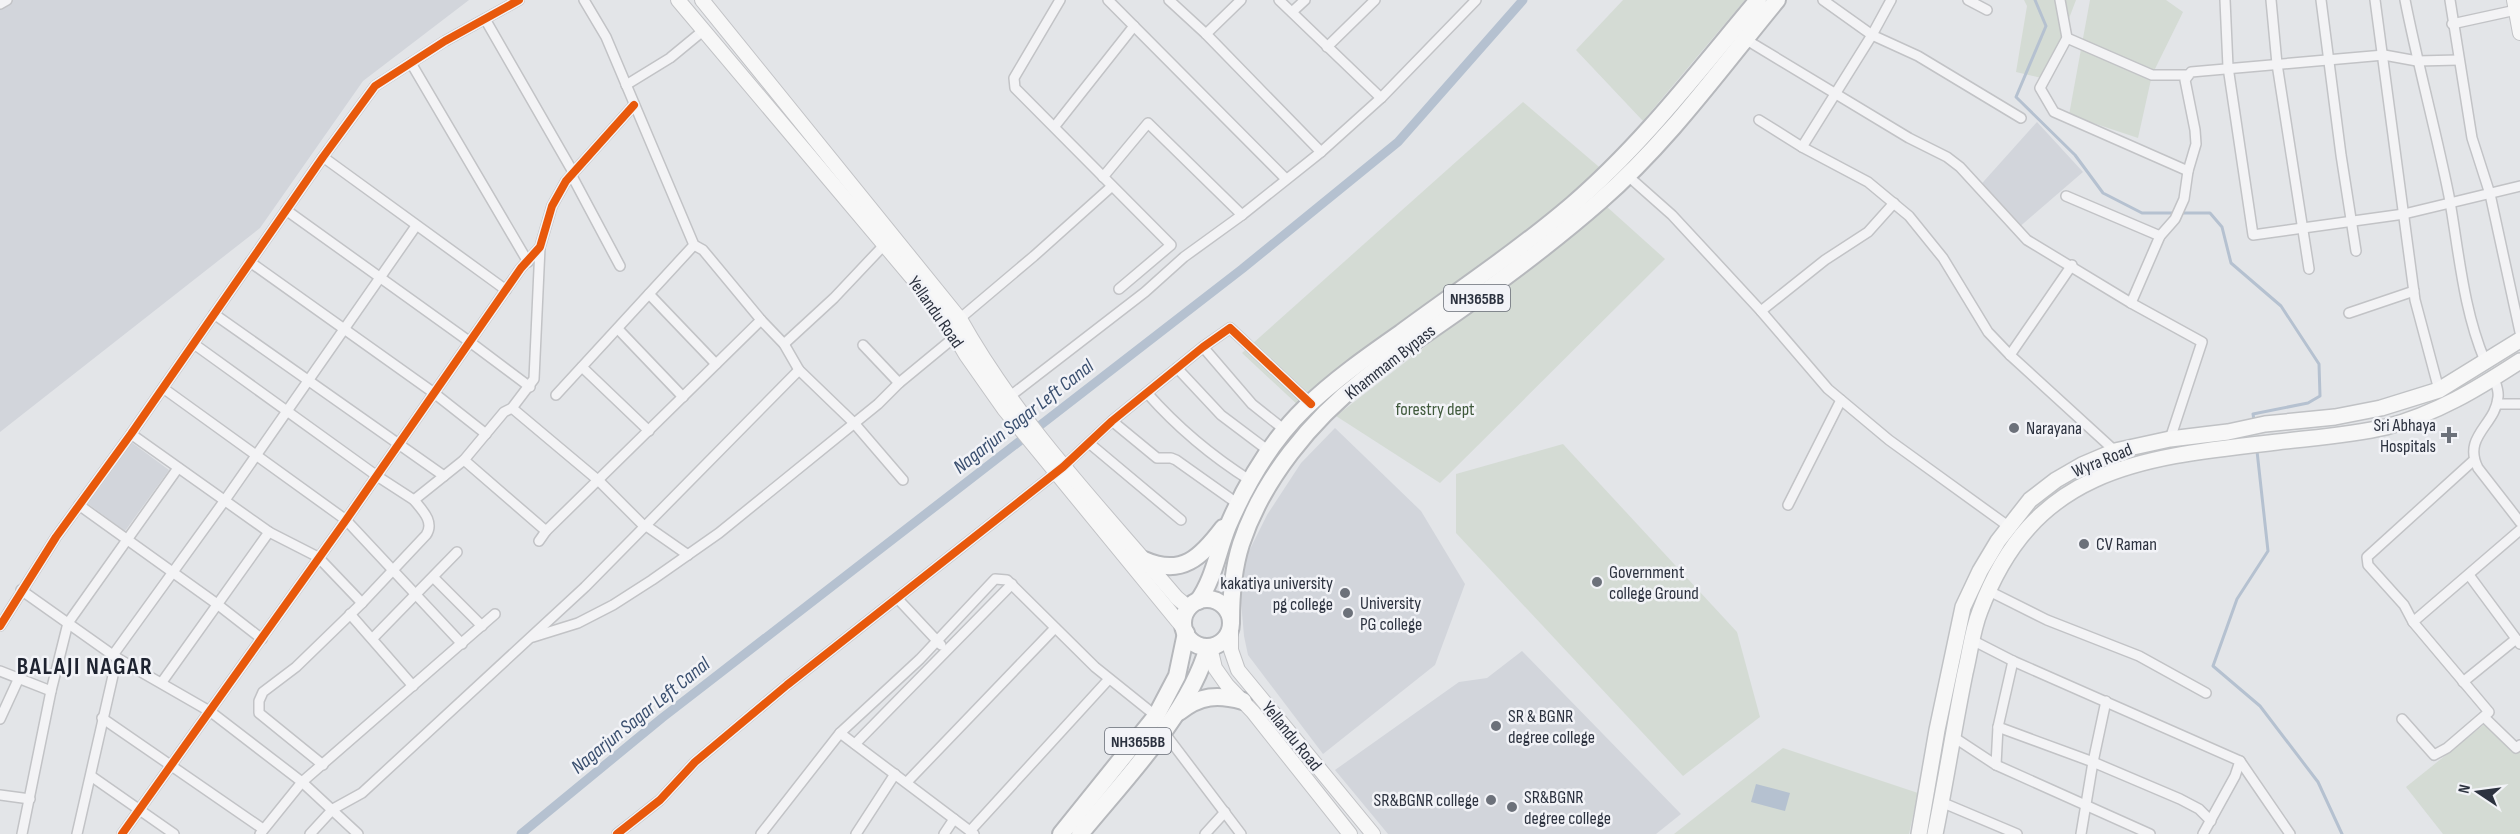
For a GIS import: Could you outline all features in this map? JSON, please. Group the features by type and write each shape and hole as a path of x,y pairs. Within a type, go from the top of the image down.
{"highway":[{"name":"Khammam Bypass","path":"1194,605 1207,587 1238,504 1251,481 1286,431 1311,404 1348,371 1501,260 1572,204 1615,164 1758,0"},
{"name":"Khammam Bypass","path":"1231,624 1234,574 1246,530 1281,468 1319,420 1362,380 1550,244 1628,176 1710,85 1777,0"},
{"path":"1144,560 1164,567 1174,567 1195,559 1214,540 1238,504"},
{"path":"1194,605 1213,600 1220,603 1229,614 1231,624"},
{"name":"NH365BB","path":"1061,834 1162,724 1177,676 1185,632 1184,619 1194,605"},
{"name":"NH365BB","path":"1080,834 1192,686 1209,647 1224,641 1231,624"},
{"path":"1185,632 1195,644 1209,647"},
{"path":"1162,724 1203,697 1215,695 1243,701"}],"main road":[{"name":"Yellandu Road","path":"678,0 955,327"},
{"name":"Yellandu Road","path":"702,0 955,327 966,355 1009,404 1185,632"},
{"path":"2515,5 2520,33"},
{"name":"Wyra Road","path":"1919,834 1963,607 1980,571 2008,526 2030,500 2056,480 2082,465 2115,451 2170,438 2228,432 2265,424 2335,417 2382,408 2439,390 2520,340"},
{"name":"Wyra Road","path":"1935,834 1972,640 1986,596 2021,536 2041,513 2089,480 2171,456 2337,436 2386,427 2433,412 2520,362"},
{"name":"Yellandu Road","path":"1059,470 1144,560 1194,605"},
{"path":"1969,594 1986,596"},
{"name":"Yellandu Road","path":"1231,624 1231,650 1238,670 1373,834"},
{"name":"Yellandu Road","path":"1209,647 1215,668 1227,685 1243,701 1350,834"}],"street":[{"path":"0,4 7,0"},
{"path":"0,626 21,590 79,505 194,344 322,157 375,86 519,0"},
{"path":"584,0 606,37 694,245 703,250 760,320 784,344 799,370 854,423 903,480"},
{"path":"1060,0 1014,78 1015,88 1111,187 1184,257"},
{"path":"1108,0 1286,179"},
{"path":"1169,0 1206,34 1321,152"},
{"path":"1206,34 1241,0"},
{"path":"1280,0 1381,98"},
{"path":"1292,12 1305,0"},
{"path":"1327,46 1375,0"},
{"path":"1009,404 1184,257 1242,215 1321,152 1381,98 1476,0"},
{"path":"1823,0 1872,35 1918,56 2021,118"},
{"path":"1802,147 1836,95 1891,0"},
{"path":"1968,0 1987,10"},
{"path":"2060,0 2067,38 2040,88 2054,112 2188,171"},
{"path":"2225,0 2228,67 2253,235 2404,214 2520,186"},
{"path":"2271,0 2277,64 2309,269"},
{"path":"2321,0 2356,251"},
{"path":"2375,0 2414,291 2439,390"},
{"path":"2405,0 2450,202 2469,312 2475,337 2485,361"},
{"path":"2450,0 2452,24 2472,138 2490,194 2520,332"},
{"path":"2452,24 2515,5"},
{"path":"484,19 573,174 620,266"},
{"path":"1054,126 1134,26"},
{"path":"626,85 670,58 704,30"},
{"path":"2067,38 2152,75 2187,75 2191,72 2228,67 2384,56 2417,61 2459,60"},
{"path":"1745,39 1908,138 1947,156 1960,167 2027,240 2131,303 2202,342 2170,438"},
{"path":"411,63 528,262"},
{"path":"2131,303 2160,236 2175,219 2184,199 2188,171 2196,144 2185,80 2187,75"},
{"path":"414,500 464,460 504,412 512,408 530,387 534,379 540,247 552,206 566,181 634,105"},
{"path":"1759,120 1802,147 1868,182 1909,216 1943,258 1988,332 2115,451"},
{"path":"1102,177 1148,123 1242,215"},
{"path":"322,157 506,290"},
{"path":"1628,176 1672,215 1761,311 1828,389 1888,440 2008,526"},
{"path":"531,638 578,623 613,605 688,555 878,405 955,327 1111,187"},
{"path":"2066,196 2160,236"},
{"path":"1761,311 1826,260 1868,232 1894,203"},
{"path":"286,210 530,387"},
{"path":"77,834 115,656 416,226"},
{"path":"784,344 834,298 885,244"},
{"path":"556,394 694,245"},
{"path":"1119,289 1171,245"},
{"path":"122,834 194,731 211,712 506,290 540,247"},
{"path":"250,262 434,393 486,434"},
{"path":"2010,355 2072,266"},
{"path":"2349,313 2414,291"},
{"path":"650,294 716,364"},
{"path":"214,314 398,446 444,476"},
{"path":"538,541 760,320"},
{"path":"618,834 660,800 695,762 787,685 1059,470 1112,421 1230,328 1311,404"},
{"path":"618,329 683,398"},
{"path":"194,344 377,476 414,500 429,519 429,530 362,603 296,667 263,692 258,708 259,713 323,765"},
{"path":"862,345 899,382"},
{"path":"1203,347 1252,404 1286,431"},
{"path":"582,367 649,431"},
{"path":"1177,368 1221,415 1270,452"},
{"path":"310,834 333,809 362,793 585,587 799,370"},
{"path":"2494,378 2498,396 2497,404 2478,436 2473,449 2474,460 2520,522"},
{"path":"163,388 346,520 462,644"},
{"path":"1147,393 1164,413 1197,442 1251,481"},
{"path":"1788,505 1842,400"},
{"path":"2497,404 2520,404"},
{"path":"512,408 599,481 644,526 688,555"},
{"path":"1112,421 1157,458 1176,460 1238,504"},
{"path":"131,434 269,532 318,557 362,603"},
{"path":"1089,443 1181,520"},
{"path":"464,460 546,531"},
{"path":"2402,719 2434,754 2447,748 2489,712 2412,621 2404,605 2368,565 2367,558 2474,460"},
{"path":"22,834 51,691 68,623 178,468"},
{"path":"79,505 262,639"},
{"path":"2412,621 2520,530"},
{"path":"162,682 269,532"},
{"path":"373,638 457,552"},
{"path":"2463,682 2518,641 2469,575"},
{"path":"434,578 482,626"},
{"path":"761,834 840,733 937,641 995,579 1001,578 1011,584 1109,679 1162,724 1241,834"},
{"path":"855,744 1011,584"},
{"path":"21,590 115,656 211,712 302,782 358,834"},
{"path":"1986,596 2139,657 2206,693"},
{"path":"897,598 946,651"},
{"path":"350,614 413,686"},
{"path":"102,718 171,765 261,832 302,782 495,614"},
{"path":"907,782 1055,628"},
{"path":"1972,640 2013,661 2240,761 2290,834"},
{"path":"1996,765 1998,727 2013,661"},
{"path":"0,671 18,680 51,691"},
{"path":"840,733 972,832 1109,679"},
{"path":"0,720 18,680"},
{"path":"2081,834 2092,762 2106,701"},
{"path":"2484,717 2516,748 2520,745"},
{"path":"1998,727 2092,762 2180,799 2199,809 2211,821"},
{"path":"1952,736 1996,765 2150,834"},
{"path":"2203,834 2240,761"},
{"path":"856,834 895,774"},
{"path":"91,776 173,834"},
{"path":"0,795 30,799"},
{"path":"1941,802 2017,834"},
{"path":"1205,834 1225,812"},
{"path":"944,834 954,819"}],"shaded area":[{"path":"0,0 469,0 363,81 260,228 0,432"},
{"path":"2037,122 2083,172 2017,229 1976,190"},
{"name":"University PG college","path":"1335,428 1421,511 1465,584 1435,665 1323,754 1248,655 1240,590 1247,555 1267,515 1301,463"},
{"path":"131,442 169,470 125,531 87,503"},
{"name":"SR & BGNR degree college","path":"1522,651 1681,814 1656,834 1388,834 1335,770 1459,682 1487,678"}],"green space":[{"path":"1623,0 1745,0 1643,121 1576,50"},
{"path":"2024,0 2076,0 2046,79 2016,72 2027,6"},
{"path":"2090,0 2166,0 2183,12 2152,75 2138,138 2069,115"},
{"path":"1523,102 1605,172 1300,407 1242,353"},
{"name":"forestry dept","path":"1606,206 1665,259 1440,483 1336,416"},
{"name":"Government college Ground","path":"1563,444 1737,632 1760,717 1683,776 1456,533 1456,474"},
{"path":"2491,719 2520,753 2520,834 2443,834 2406,787"},
{"path":"1783,748 1918,793 1909,834 1674,834"}],"water":[{"path":"1756,784 1790,793 1785,811 1751,802"}],"waterway":[{"name":"Nagarjun Sagar Left Canal","path":"521,834 662,718 1242,269 1398,142 1523,0"},
{"path":"2035,0 2046,26 2016,97 2075,155 2103,193 2142,213 2210,213 2222,227 2231,263 2281,306 2319,364 2320,396 2308,403 2253,414 2254,420"},
{"path":"2257,451 2268,551 2237,599 2213,666 2260,706 2318,782 2342,834"}],"cycle path":[{"path":"0,626 56,537 375,86 445,41 519,0"},
{"path":"122,834 346,520 521,268 540,247 552,206 566,181 634,105"},
{"path":"617,834 660,800 695,762 787,685 1063,467 1112,421 1230,328 1311,404"}],"place":[{"name":"Narayana","path":"2014,428"},
{"name":"Sri Abhaya Hospitals","path":"2449,435"},
{"name":"CV Raman","path":"2084,544"},
{"name":"Government college Ground","path":"1597,582"},
{"name":"kakatiya university pg college","path":"1345,593"},
{"name":"University PG college","path":"1348,613"},
{"name":"SR & BGNR degree college","path":"1496,726"},
{"name":"SR&BGNR college","path":"1491,800"},
{"name":"SR&BGNR degree college","path":"1512,807"}],"district":[{"name":"BALAJI NAGAR","path":"85,666"}]}
